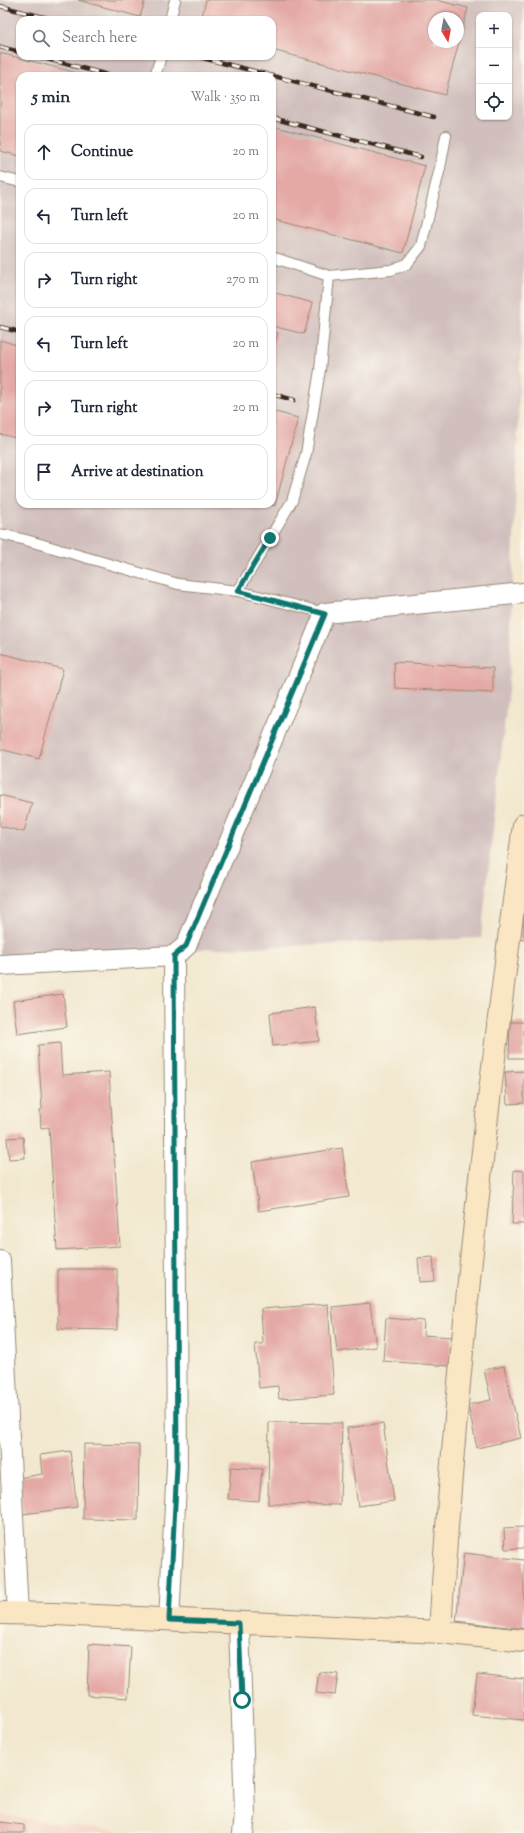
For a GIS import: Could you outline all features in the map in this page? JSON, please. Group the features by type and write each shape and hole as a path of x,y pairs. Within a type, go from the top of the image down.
{"street":[{"path":"0,965 174,956 186,946 325,614 524,593"},
{"path":"440,1632 465,1322 496,1037 524,824"},
{"path":"169,1620 177,1466 174,956"},
{"path":"0,1261 9,1614 440,1632 524,1640"},
{"path":"239,1623 245,1815 243,1833"}],"lane":[{"path":"171,16 175,0"},
{"path":"156,72 160,60"},
{"path":"276,258 329,276 391,270 407,264 421,246 440,168 446,136"},
{"path":"0,177 16,181"},
{"path":"238,591 292,501 306,454 320,370 329,276"},
{"path":"0,534 26,540 178,584 238,591 325,614"}],"shaded area":[{"path":"0,0 524,0 524,254 509,682 481,938 0,957"},
{"path":"0,1815 129,1833 0,1833"}],"building":[{"path":"78,0 145,0 140,16"},
{"path":"206,0 436,0 468,8 464,23 464,12 428,12 428,48 457,48 445,95 276,51 276,16 202,16"},
{"path":"0,53 16,57 16,60 27,60 73,72 16,72 16,155 0,151"},
{"path":"276,127 425,166 403,253 276,220"},
{"path":"276,293 313,303 304,334 276,327"},
{"path":"0,340 16,345 16,438 0,434"},
{"path":"276,412 298,418 276,502"},
{"path":"0,653 63,669 39,759 0,749"},
{"path":"394,662 493,668 493,693 395,688"},
{"path":"0,795 32,803 24,832 0,826"},
{"path":"524,901 524,940 512,939"},
{"path":"63,994 67,1027 17,1034 13,1001"},
{"path":"315,1007 319,1041 273,1046 270,1013"},
{"path":"510,1022 524,1022 524,1058 509,1058"},
{"path":"60,1043 62,1075 109,1072 120,1246 57,1250 49,1127 41,1128 40,1110 42,1109 38,1045"},
{"path":"524,1071 524,1103 507,1104 505,1072"},
{"path":"23,1137 25,1158 9,1159 7,1138"},
{"path":"342,1148 349,1197 259,1211 252,1162"},
{"path":"514,1170 524,1171 524,1224 512,1224"},
{"path":"433,1257 435,1281 420,1282 418,1258"},
{"path":"58,1269 117,1269 117,1330 58,1329"},
{"path":"370,1303 376,1347 337,1352 332,1307"},
{"path":"328,1304 334,1395 279,1399 278,1386 259,1388 255,1344 263,1344 261,1309"},
{"path":"386,1318 424,1321 423,1335 452,1337 449,1366 383,1361"},
{"path":"504,1366 521,1438 477,1448 468,1405 491,1400 484,1370"},
{"path":"269,1422 342,1423 340,1505 268,1504"},
{"path":"383,1423 394,1501 358,1506 347,1428"},
{"path":"84,1444 139,1445 138,1520 83,1519"},
{"path":"70,1451 77,1507 23,1514 18,1478 42,1474 40,1455"},
{"path":"231,1467 262,1469 259,1501 228,1499"},
{"path":"524,1527 524,1548 505,1549 504,1528"},
{"path":"464,1553 524,1560 524,1629 456,1621"},
{"path":"89,1644 131,1647 128,1698 87,1695"},
{"path":"319,1672 338,1674 335,1695 316,1693"},
{"path":"477,1674 524,1679 524,1720 472,1715"},
{"path":"0,1822 24,1825 24,1833 0,1833"}],"railway":[{"path":"0,6 39,16"},
{"path":"0,47 16,51"},
{"path":"51,60 97,72"},
{"path":"211,60 258,72"},
{"path":"276,77 434,117"},
{"path":"276,119 421,157"},
{"path":"0,327 16,331"},
{"path":"276,395 294,400"}],"route":[{"path":"242,1700 239,1623 169,1620 177,1466 174,956 186,946 325,614 238,591 270,538"}]}
